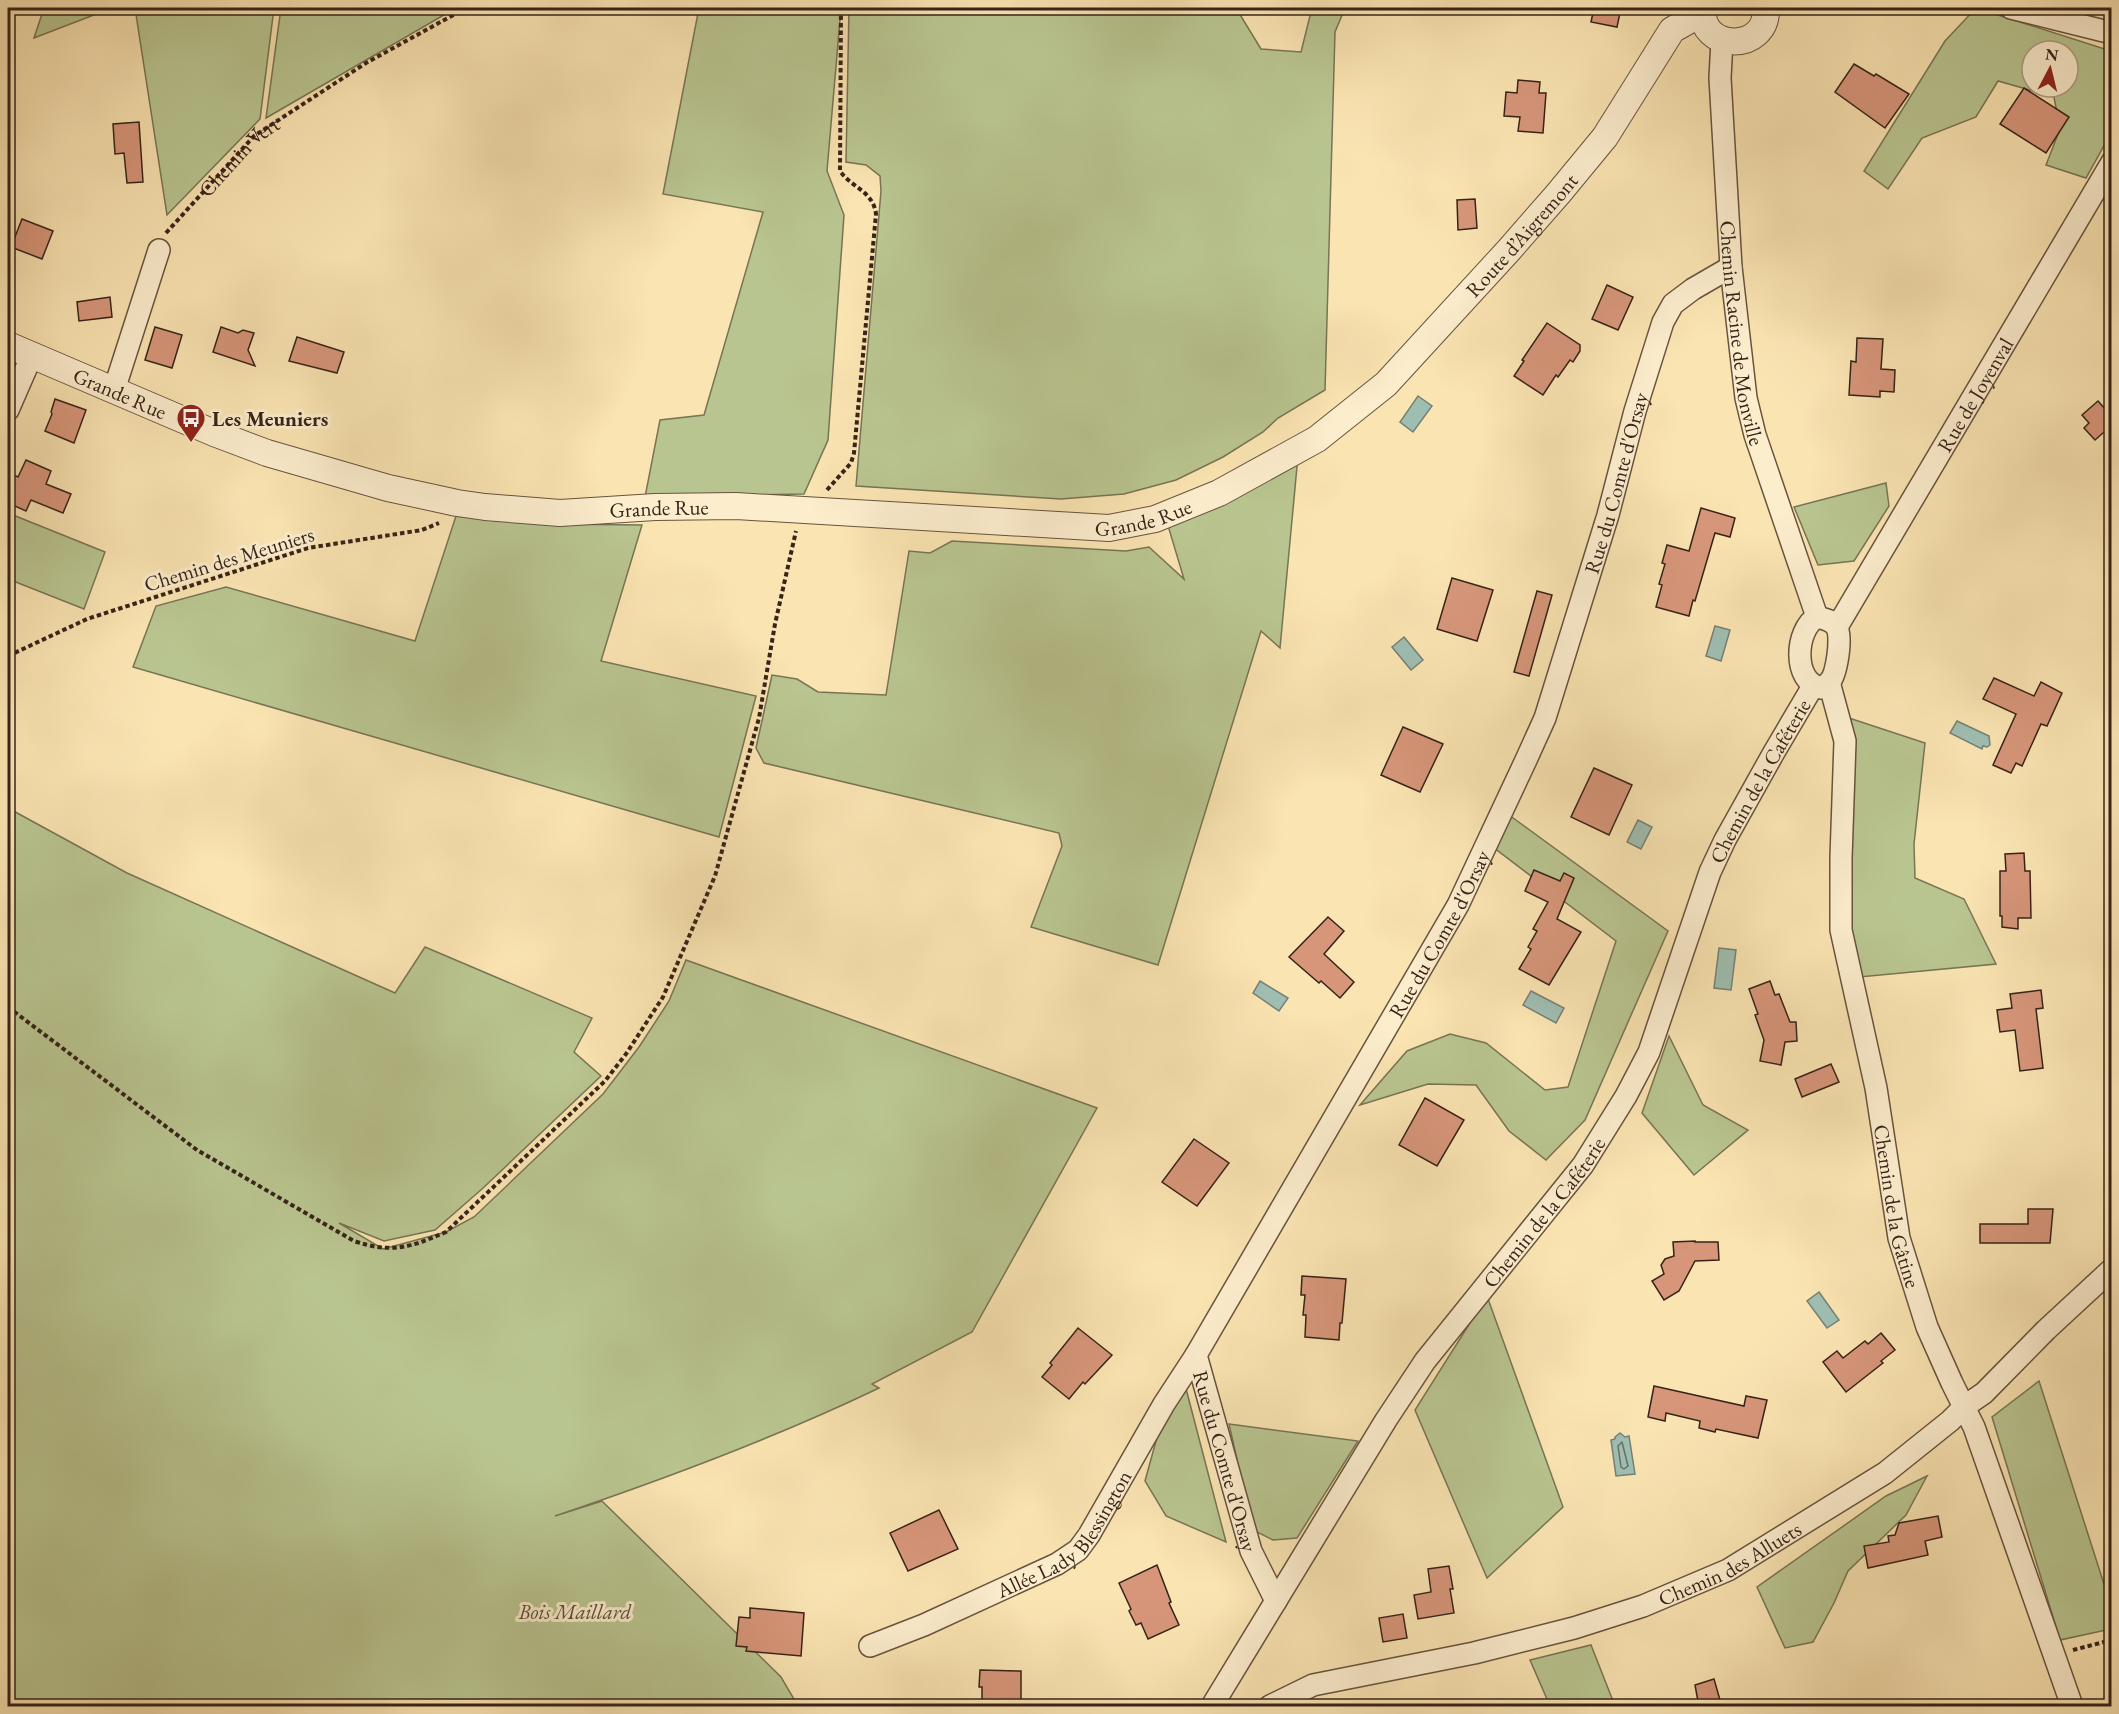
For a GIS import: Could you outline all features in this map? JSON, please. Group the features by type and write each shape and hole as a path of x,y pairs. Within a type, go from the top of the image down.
{"street":[{"path":"1703,10 1706,24 1713,33 1722,39 1742,41 1751,38 1764,23 1767,8"},
{"path":"2011,8 2112,33"},
{"name":"Route d’Aigremont","path":"1317,439 1386,384 1509,250 1605,137 1672,30 1703,10"},
{"name":"Chemin Racine de Monville","path":"1722,39 1720,78 1731,267 1746,398 1755,435 1817,617"},
{"name":"Rue de Joyenval","path":"1837,627 2112,162"},
{"path":"114,390 159,250"},
{"name":"Rue du Comte d'Orsay","path":"1276,1601 1251,1551 1196,1355 1458,905 1531,750 1545,718 1608,515 1635,411 1663,322 1673,304 1693,289 1731,267"},
{"name":"Grande Rue","path":"8,345 214,433 267,453 388,488 458,503 560,513 655,507 736,506 1109,528 1155,519 1220,493 1317,439"},
{"path":"8,410 32,355"},
{"path":"1817,617 1830,620 1837,627"},
{"name":"Chemin de la Gâtine","path":"1817,617 1811,621 1805,633 1800,666 1805,679 1821,684 1845,741 1841,930 1876,1088 1899,1238 1927,1327 1974,1427 2072,1707"},
{"name":"Chemin de la Caféterie","path":"1212,1707 1386,1420 1425,1361 1583,1165 1626,1096 1649,1052 1710,872 1735,821 1821,684 1835,668 1839,648 1837,627"},
{"name":"Chemin des Alluets","path":"1270,1707 1313,1685 1474,1653 1574,1629 1643,1606 1728,1570 1885,1473 1983,1393 2112,1269"},
{"name":"Allée Lady Blessington","path":"870,1646 924,1625 1057,1564 1078,1550 1122,1479 1164,1404 1196,1355"}],"path":[{"name":"Chemin Vert","path":"159,250 168,229 254,136 366,63 466,8"},
{"path":"8,1007 197,1150 354,1241 382,1249 420,1243 446,1232 605,1081 626,1054 663,997 705,903 735,807 759,718 775,624 801,510 841,476 851,463 854,453 876,214 870,197 845,179 840,171 842,8"},
{"name":"Chemin des Meuniers","path":"8,656 87,619 308,548 422,530 442,522 452,513 458,503"},
{"path":"2055,1655 2112,1640"}],"green space":[{"path":"44,8 112,8 34,38"},
{"path":"135,8 274,8 260,119 167,215"},
{"path":"281,8 456,8 266,118"},
{"path":"699,8 841,8 827,171 844,215 828,440 804,494 645,497 660,420 704,415 763,212 663,194"},
{"path":"849,8 1236,8 1261,49 1301,52 1312,8 1345,8 1335,32 1325,390 1278,418 1263,432 1223,457 1176,480 1124,494 1061,499 856,486 881,191 880,176 866,165 846,162"},
{"path":"1976,8 2073,39 2020,39 2020,87 1998,81 1976,117 1922,138 1888,189 1864,171 1945,41"},
{"path":"2080,41 2111,51 2111,133 2086,178 2046,165 2060,129 2054,99 2080,99"},
{"path":"1298,456 1280,648 1261,631 1158,965 1031,927 1062,846 1059,833 764,763 756,748 772,675 797,679 818,692 886,695 909,551 930,553 952,541 1126,551 1149,547 1184,579 1166,519"},
{"path":"1886,483 1889,506 1854,561 1818,565 1794,507"},
{"path":"8,513 105,552 84,609 8,579"},
{"path":"456,516 548,524 642,525 601,661 756,696 719,837 133,667 156,606 226,587 415,641"},
{"path":"1846,717 1925,743 1914,844 1915,878 1964,899 1996,964 1849,978"},
{"name":"Bois Maillard","path":"8,808 127,873 395,993 425,947 592,1018 574,1052 601,1076 482,1189 435,1230 384,1241 339,1223 383,1249 446,1232 474,1217 603,1094 639,1047 669,1001 686,960 1097,1108 972,1332 872,1384 879,1388 800,1424 678,1472 555,1516 602,1501 781,1677 798,1706 8,1706"},
{"path":"1509,815 1668,931 1585,1120 1546,1160 1509,1131 1476,1085 1428,1084 1360,1105 1407,1051 1450,1034 1486,1043 1545,1090 1568,1087 1616,941 1489,844"},
{"path":"1669,1036 1703,1105 1748,1130 1694,1175 1642,1113"},
{"path":"1487,1296 1563,1507 1487,1578 1415,1410"},
{"path":"1184,1381 1226,1542 1166,1516 1145,1481 1159,1430"},
{"path":"2039,1381 2111,1606 2111,1629 2060,1640 1992,1417"},
{"path":"1229,1424 1358,1441 1297,1538 1273,1540 1253,1530"},
{"path":"1927,1476 1906,1515 1848,1571 1813,1642 1785,1648 1757,1587 1886,1496"},
{"path":"1591,1645 1615,1706 1550,1706 1530,1660"}],"water":[{"path":"1418,396 1432,406 1413,432 1400,422"},
{"path":"1715,626 1730,630 1721,661 1706,656"},
{"path":"1404,637 1423,660 1411,670 1392,647"},
{"path":"1957,721 1989,736 1990,745 1983,746 1982,749 1950,733"},
{"path":"1638,820 1652,827 1641,849 1627,842"},
{"path":"1719,948 1736,950 1731,990 1714,988"},
{"path":"1260,981 1288,998 1279,1011 1253,993"},
{"path":"1531,991 1564,1008 1556,1023 1523,1005"},
{"path":"1819,1292 1839,1320 1827,1328 1807,1301"},
{"path":"1620,1433 1625,1437 1629,1436 1635,1474 1616,1476 1611,1440"}],"building":[{"path":"1594,8 1621,8 1617,27 1591,22"},
{"path":"1854,64 1909,94 1885,128 1835,92"},
{"path":"1518,80 1540,82 1539,93 1546,93 1543,133 1518,131 1520,117 1504,116 1506,92 1517,93"},
{"path":"2020,94 2020,99 2041,99 2069,117 2046,153 2000,124"},
{"path":"139,122 143,182 127,183 124,153 115,154 113,124"},
{"path":"1475,199 1477,228 1458,230 1457,200"},
{"path":"22,219 53,231 42,259 11,247"},
{"path":"1607,285 1633,297 1618,330 1592,319"},
{"path":"110,297 112,317 79,321 77,302"},
{"path":"1547,323 1580,345 1580,351 1573,362 1570,360 1558,377 1556,375 1543,395 1514,376"},
{"path":"155,327 182,335 172,368 145,360"},
{"path":"221,327 238,333 243,330 254,333 248,350 255,366 213,352"},
{"path":"297,337 344,352 337,373 289,361"},
{"path":"1857,338 1883,339 1881,369 1895,370 1894,392 1880,391 1880,397 1849,395 1851,361 1856,362"},
{"path":"55,399 86,410 74,443 45,431"},
{"path":"2098,401 2112,417 2112,425 2095,440 2084,428 2089,423 2082,415"},
{"path":"26,460 51,471 46,484 71,494 63,513 31,500 26,511 8,503 8,490 14,475 18,477"},
{"path":"1701,508 1735,518 1730,537 1715,533 1689,616 1656,607 1662,585 1659,584 1665,564 1662,563 1667,545 1689,551"},
{"path":"1452,578 1493,590 1477,641 1437,629"},
{"path":"1537,591 1552,595 1529,676 1514,672"},
{"path":"1994,678 2034,696 2041,682 2062,693 2047,726 2041,724 2022,766 2016,763 2011,773 1993,765 2016,714 1983,699"},
{"path":"1403,727 1443,744 1420,792 1381,775"},
{"path":"1594,768 1632,785 1609,835 1571,817"},
{"path":"2024,853 2025,871 2030,871 2031,918 2018,918 2018,929 2002,927 2000,871 2006,871 2005,854"},
{"path":"1534,870 1560,881 1564,873 1574,878 1557,919 1581,932 1549,985 1519,969 1531,949 1528,947 1537,931 1533,929 1548,902 1525,891"},
{"path":"1328,917 1344,931 1324,954 1354,982 1340,998 1289,957"},
{"path":"1770,981 1775,995 1779,994 1790,1022 1796,1022 1797,1041 1785,1042 1781,1065 1760,1061 1764,1040 1749,989"},
{"path":"2041,990 2043,1008 2036,1009 2043,1068 2020,1071 2015,1030 2000,1032 1997,1010 2012,1008 2010,994"},
{"path":"1831,1064 1839,1082 1802,1097 1795,1079"},
{"path":"1425,1098 1464,1120 1437,1166 1399,1145"},
{"path":"1194,1139 1229,1163 1197,1206 1162,1182"},
{"path":"2028,1209 2053,1209 2050,1243 1980,1243 1980,1224 2028,1224"},
{"path":"1673,1242 1718,1242 1719,1260 1695,1261 1679,1291 1664,1300 1652,1281 1664,1274 1661,1265 1665,1259 1674,1256"},
{"path":"1302,1276 1346,1279 1339,1340 1305,1337 1306,1315 1303,1315 1305,1295 1301,1295"},
{"path":"1078,1328 1112,1355 1085,1384 1083,1382 1069,1399 1042,1377 1052,1365 1050,1363"},
{"path":"1881,1333 1895,1350 1881,1361 1883,1363 1846,1392 1823,1362 1837,1351 1843,1358 1865,1341 1868,1344"},
{"path":"1654,1386 1744,1406 1746,1396 1767,1400 1758,1438 1716,1429 1715,1432 1699,1428 1700,1421 1666,1413 1665,1421 1648,1417"},
{"path":"939,1510 958,1549 908,1571 890,1533"},
{"path":"1938,1516 1942,1537 1925,1541 1928,1555 1868,1568 1864,1546 1889,1542 1888,1536 1895,1535 1899,1523"},
{"path":"1157,1565 1171,1602 1169,1603 1179,1625 1148,1639 1141,1623 1136,1625 1119,1583"},
{"path":"1449,1566 1454,1613 1418,1619 1414,1595 1431,1592 1428,1569"},
{"path":"750,1608 804,1613 801,1656 746,1651 747,1647 736,1646 739,1617 750,1618"},
{"path":"1403,1614 1407,1638 1383,1642 1379,1618"},
{"path":"980,1670 1021,1671 1021,1707 982,1707 982,1687 979,1687"},
{"path":"1714,1679 1722,1707 1699,1707 1695,1685"}],"place":[{"name":"Les Meuniers","path":"191,444"}]}
